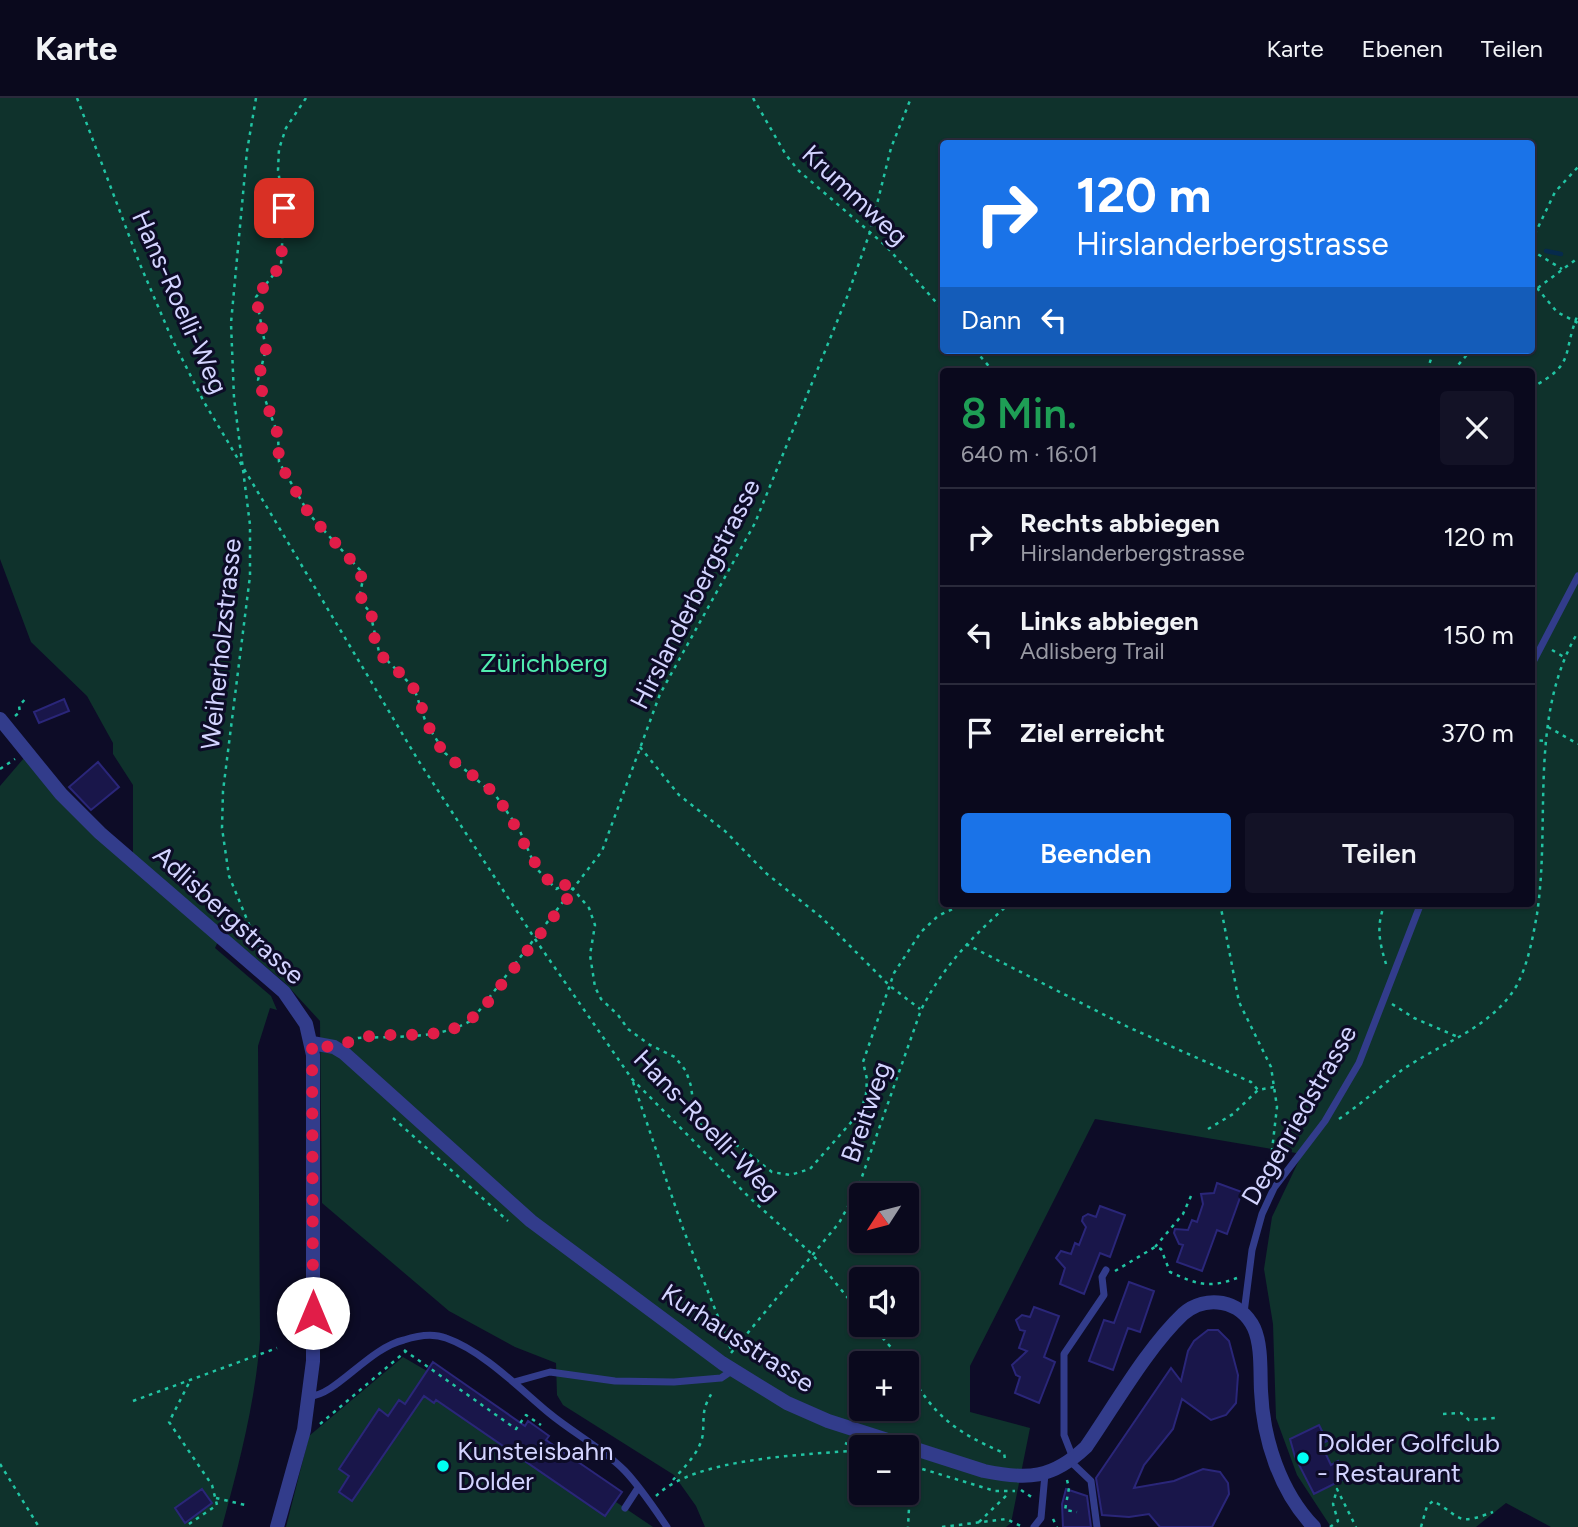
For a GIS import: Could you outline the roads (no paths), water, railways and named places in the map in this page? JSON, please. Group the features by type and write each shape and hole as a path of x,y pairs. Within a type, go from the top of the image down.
{"street":[{"name":"Adlisbergstrasse","path":"2,721 25,752 100,833 270,978 296,1008 312,1043 313,1289 310,1396 304,1430 277,1527"},
{"name":"Kurhausstrasse","path":"312,1043 334,1047 344,1053 531,1222 727,1366 786,1403 828,1421 984,1471 1009,1476 1045,1474 1072,1460 1086,1447 1166,1331 1186,1311 1206,1301 1228,1303 1244,1313"},
{"path":"1244,1313 1255,1329 1259,1349 1263,1411 1270,1446 1277,1467 1300,1513 1314,1527"}],"lane":[{"path":"1535,659 1578,576"},
{"name":"Degenriedstrasse","path":"1244,1313 1251,1280 1252,1250 1262,1214 1274,1188 1325,1121 1359,1063 1419,907"},
{"path":"1097,1527 1091,1481 1072,1460 1064,1435 1064,1354 1104,1296 1102,1277 1106,1270"},
{"path":"310,1396 326,1392 360,1363 387,1346 418,1337 444,1337 514,1382 549,1413 624,1470 651,1502 667,1527"},
{"path":"514,1382 550,1372 615,1381 674,1382 727,1366"},
{"path":"1034,1527 1041,1518 1045,1474"},
{"path":"625,1508 638,1488"}],"waterway":[{"path":"1546,251 1561,254"}],"place":[{"name":"Dolder Golfclub - Restaurant","path":"1303,1458"},
{"name":"Kunsteisbahn Dolder","path":"443,1466"}],"park label":[{"name":"Zürichberg","path":"544,663"}]}
